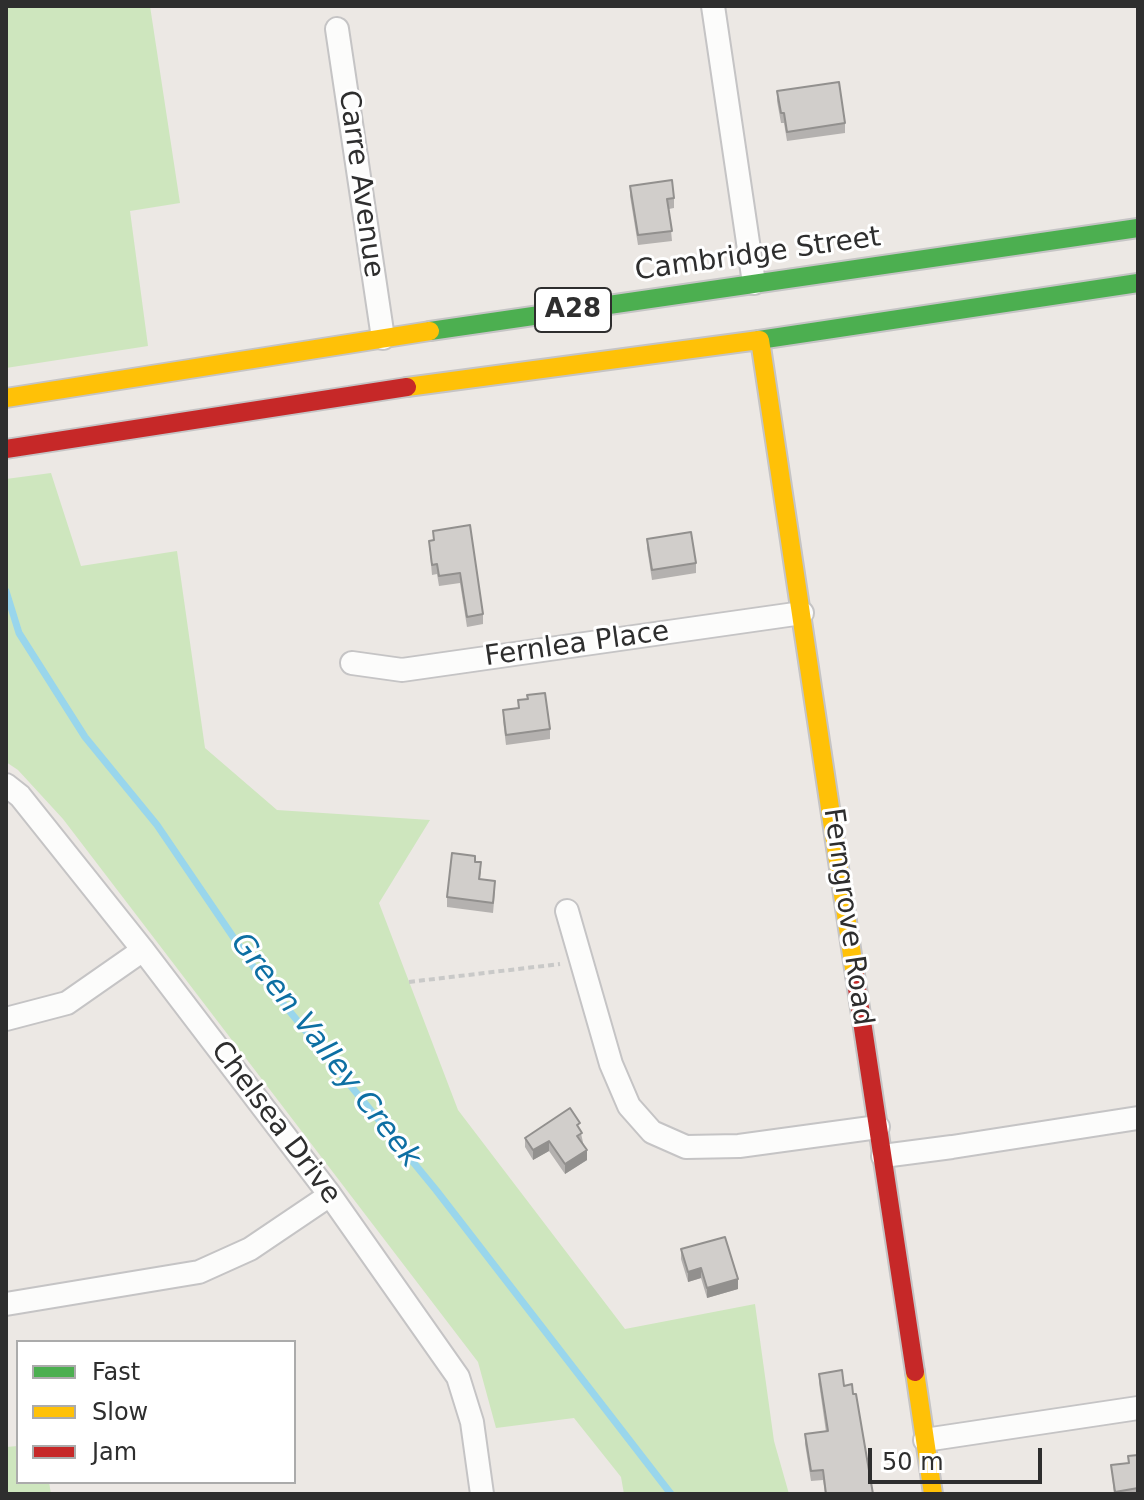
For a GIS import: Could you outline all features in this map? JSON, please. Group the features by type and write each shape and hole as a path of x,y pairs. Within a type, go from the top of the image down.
{"main road":[{"name":"Cambridge Street","path":"8,398 383,338 1138,228"},
{"name":"A28","path":"10,449 394,389 760,340 1138,283"},
{"name":"Ferngrove Road","path":"760,340 933,1494"}],"street":[{"path":"713,6 754,283"},
{"name":"Carre Avenue","path":"337,29 383,338"},
{"name":"Fernlea Place","path":"352,663 402,670 802,613"},
{"name":"Chelsea Drive","path":"6,785 20,796 143,950 330,1195 458,1377 472,1422 482,1494"},
{"path":"567,911 611,1064 629,1106 652,1132 686,1147 739,1146 878,1127"},
{"path":"6,1019 67,1003 143,950"},
{"path":"883,1156 1138,1118"},
{"path":"6,1304 199,1272 250,1249 330,1195"},
{"path":"925,1440 1138,1408"}],"path":[{"path":"409,982 582,962"}],"green space":[{"path":"6,6 150,6 180,203 130,211 148,346 6,368"},
{"path":"51,473 81,566 177,551 205,748 277,810 430,820 379,903 458,1110 625,1329 755,1304 774,1441 789,1494 624,1494 621,1477 574,1418 496,1428 478,1362 63,819 18,770 6,762 6,479"},
{"path":"16,1446 16,1484 49,1484 51,1494 6,1494 6,1447"}],"building":[{"path":"839,82 845,123 787,132 777,91"},
{"path":"672,180 674,198 667,199 672,231 638,235 630,186"},
{"path":"470,525 483,614 467,617 460,573 439,576 437,564 432,565 429,541 434,540 433,531"},
{"path":"691,532 696,563 652,570 647,539"},
{"path":"545,693 550,729 506,735 503,710 519,708 518,700 528,699 527,695"},
{"path":"452,853 475,856 475,862 481,862 479,879 495,881 493,903 447,897"},
{"path":"570,1108 580,1123 577,1125 582,1133 577,1136 587,1150 565,1164 549,1141 533,1150 525,1138"},
{"path":"725,1237 738,1279 707,1288 701,1268 688,1272 681,1249"},
{"path":"842,1370 844,1386 852,1384 853,1394 856,1394 873,1494 826,1494 823,1470 811,1471 805,1434 828,1431 819,1374"},
{"path":"1138,1455 1138,1488 1115,1492 1111,1465 1129,1463 1128,1456"}],"waterway":[{"name":"Green Valley Creek","path":"6,591 19,633 85,737 157,825 255,969 436,1190 671,1494"}],"traffic: fast":[{"path":"430,331 1138,228"},
{"path":"759,340 1138,283"}],"traffic: slow":[{"path":"6,398 430,331"},
{"path":"407,387 759,340"},
{"path":"760,340 855,975"},
{"path":"915,1372 933,1494"}],"traffic: jam":[{"path":"6,449 407,387"},
{"path":"855,975 915,1372"}]}
